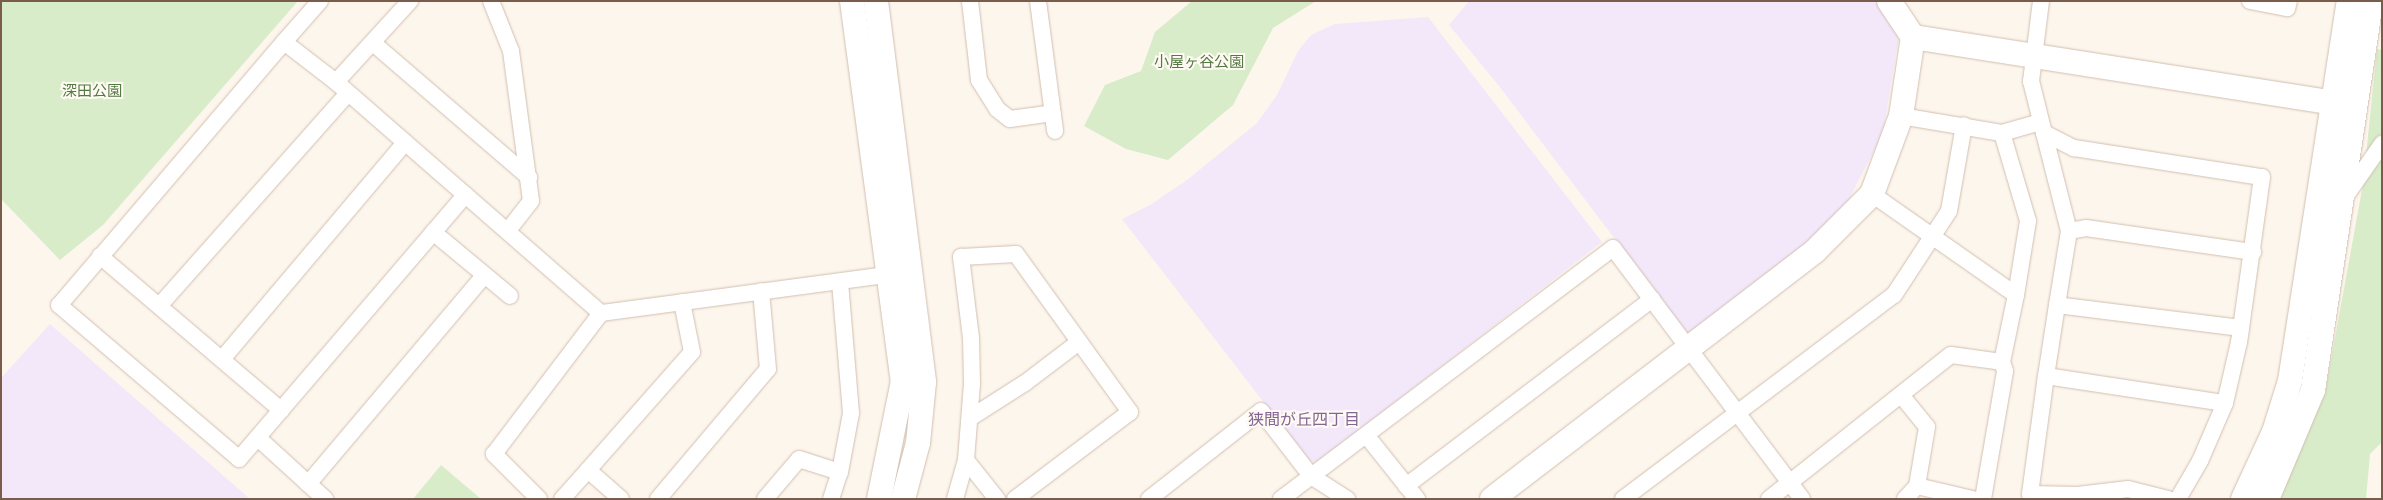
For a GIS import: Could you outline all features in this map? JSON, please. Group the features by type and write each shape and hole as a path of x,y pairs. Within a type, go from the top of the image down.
{"street":[{"path":"320,1 59,305 239,459 465,194"},
{"path":"160,306 342,88 373,43 410,1"},
{"path":"491,1 511,51 531,201 508,230"},
{"path":"852,1 888,194"},
{"path":"876,1 888,194 897,268 903,381 879,499"},
{"path":"970,1 979,80 997,109 1010,119 1052,113"},
{"path":"1038,1 1055,131"},
{"path":"1492,499 1815,251 1872,194 1902,116 1913,37 1889,1"},
{"path":"2041,1 2031,81 2069,231 2028,496 2078,495 2128,489 2168,499"},
{"path":"2250,1 2287,8 2289,1"},
{"path":"2267,499 2313,390 2340,205 2349,1"},
{"path":"2243,499 2274,432 2290,380 2344,104 2372,1"},
{"path":"1913,37 2344,104"},
{"path":"284,42 342,88 508,230 600,313"},
{"path":"373,43 529,178"},
{"path":"1902,116 1964,125 2002,133 2034,126 2042,127 2074,148 2262,177 2241,328 2225,403 2200,461 2178,499"},
{"path":"1623,499 1894,295 1934,238 1949,211 1964,125"},
{"path":"1983,499 2005,371 2002,362 2016,295 2028,221 2002,133"},
{"path":"223,358 404,143"},
{"path":"2340,205 2382,144"},
{"path":"1872,194 2016,295"},
{"path":"2069,231 2086,228 2253,252"},
{"path":"433,232 510,296"},
{"path":"1281,499 1613,248 1802,499"},
{"path":"955,499 966,460 970,418 971,338 961,257 1016,254 1130,412 1015,499"},
{"path":"100,256 223,358 281,410"},
{"path":"539,499 494,454 600,313 840,281 897,268"},
{"path":"897,268 924,382 918,443 903,499"},
{"path":"308,484 484,276"},
{"path":"832,499 840,472 851,413 840,281"},
{"path":"658,499 768,369 760,291"},
{"path":"1406,486 1652,299"},
{"path":"562,499 692,352 682,302"},
{"path":"2057,305 2241,328"},
{"path":"970,418 1025,383 1079,342"},
{"path":"1769,499 1951,355 2002,362"},
{"path":"2046,376 2225,403"},
{"path":"1901,395 1927,427 1917,486 1905,499"},
{"path":"1149,499 1261,411 1311,476 1346,499"},
{"path":"1366,435 1416,499"},
{"path":"258,438 325,499"},
{"path":"765,499 799,459 840,472"},
{"path":"966,460 997,499"},
{"path":"588,470 620,499"},
{"path":"1917,486 1972,499"}],"shaded area":[{"path":"1469,1 1876,1 1897,28 1899,36 1883,133 1840,217 1687,334 1499,86 1449,25"},
{"path":"1428,17 1602,242 1318,462 1309,461 1122,219 1150,205 1187,180 1257,123 1277,95 1298,51 1311,35 1335,24"},
{"path":"50,324 250,499 1,499 1,378"}],"green space":[{"name":"深田公園","path":"1,1 298,1 103,225 60,260 1,199"},
{"name":"小屋ヶ谷公園","path":"1192,1 1316,1 1273,28 1233,105 1168,160 1126,149 1084,126 1105,85 1141,71 1155,32"},
{"path":"2377,49 2382,50 2382,442 2370,454 2366,499 2278,499 2325,393 2363,184"},
{"path":"441,465 481,499 413,499"}],"district":[{"name":"狭間が丘四丁目","path":"1304,419"}]}
